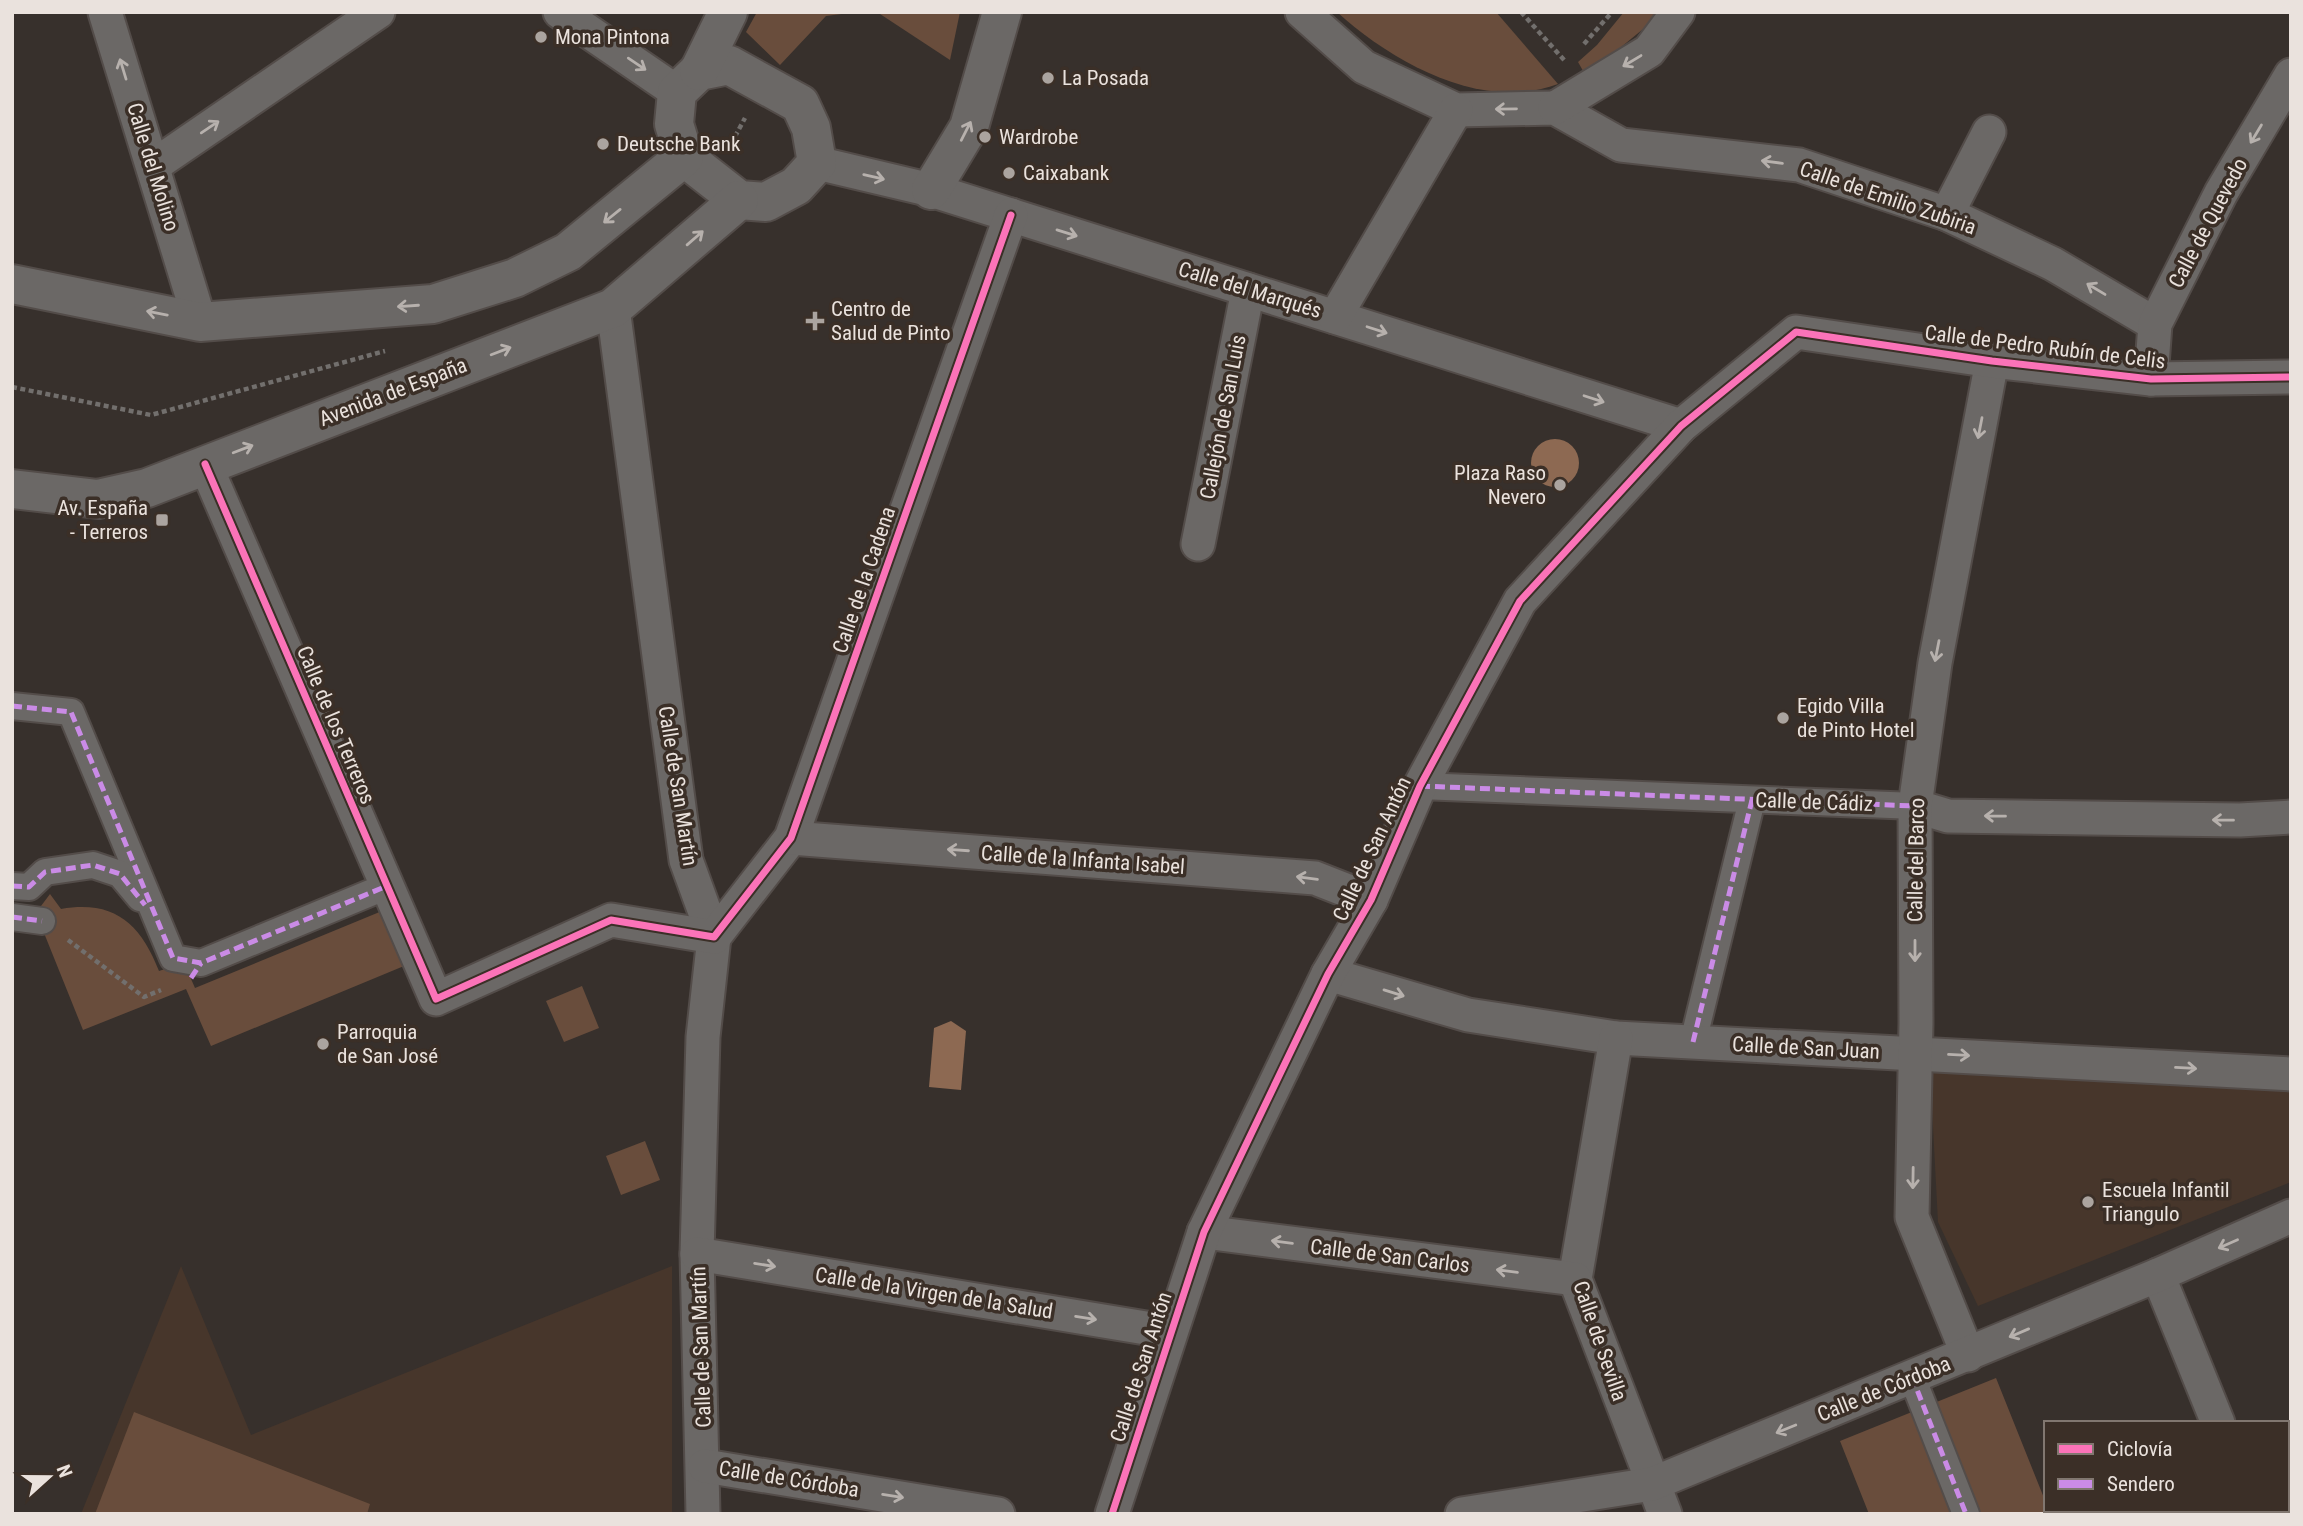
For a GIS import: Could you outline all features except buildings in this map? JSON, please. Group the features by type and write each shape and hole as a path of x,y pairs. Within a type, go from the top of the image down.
{"street":[{"name":"Calle del Molino","path":"106,12 201,322"},
{"path":"153,166 378,12"},
{"path":"560,12 688,81 730,65 800,104 811,128 817,163 796,186 766,202 739,200 684,157 674,124 688,81 728,12"},
{"path":"932,190 970,127 1002,12"},
{"path":"1301,12 1364,67 1456,110 1555,108 1649,51 1678,12"},
{"name":"Calle de Quevedo","path":"2151,379 2155,324 2221,192 2291,75"},
{"name":"Calle de Emilio Zubiria","path":"1555,108 1622,145 1799,165 1947,214 2053,264 2155,324"},
{"path":"1335,317 1456,110"},
{"path":"1947,214 1989,132"},
{"path":"12,284 201,322 433,304 515,278 568,252 684,157"},
{"name":"Calle del Marqués","path":"817,163 932,190 1681,426"},
{"name":"Avenida de España","path":"12,489 98,499 147,488 613,308 739,200"},
{"name":"Calle de la Cadena","path":"714,937 791,838 1011,215"},
{"name":"Callejón de San Luis","path":"1198,544 1248,290"},
{"name":"Calle de San Martín","path":"613,308 687,860 714,937 702,1037 697,1254 705,1465 704,1514"},
{"name":"Calle de San Antón","path":"1112,1514 1204,1233 1328,974 1371,900 1420,786 1520,601 1681,426 1796,332"},
{"name":"Calle de Pedro Rubín de Celis","path":"1796,332 1992,361 2151,379 2291,377"},
{"name":"Calle del Barco","path":"1968,1354 1912,1217 1915,806 1934,663 1992,361"},
{"name":"Calle de los Terreros","path":"205,464 436,999 611,920 714,937"},
{"path":"12,706 71,712 173,958 196,971 387,886"},
{"name":"Calle de Cádiz","path":"1420,786 1915,806 1948,816 2240,820 2291,817"},
{"path":"1693,1042 1752,800"},
{"name":"Calle de la Infanta Isabel","path":"791,838 1315,878 1371,900"},
{"path":"12,886 29,887 45,872 93,865 120,874 159,925"},
{"path":"12,917 42,921"},
{"name":"Calle de San Juan","path":"1328,974 1468,1015 1616,1038 2291,1074"},
{"name":"Calle de Sevilla","path":"1616,1038 1575,1279 1658,1499"},
{"name":"Calle de Córdoba","path":"1462,1514 1658,1499 1912,1377 2158,1275 2291,1216"},
{"name":"Calle de San Carlos","path":"1204,1233 1575,1279"},
{"name":"Calle de la Virgen de la Salud","path":"697,1254 1170,1332"},
{"path":"2158,1275 2217,1421"},
{"path":"1912,1377 1966,1514"},
{"name":"Calle de Córdoba","path":"705,1465 998,1514"}],"path":[{"path":"1521,12 1564,60 1584,90"},
{"path":"1581,46 1612,12"},
{"path":"1564,60 1573,53"},
{"path":"42,921 144,997 196,971"}],"shaded area":[{"path":"757,12 857,12 826,16 780,65 746,32"},
{"path":"877,12 960,12 950,60"},
{"path":"1337,12 1496,12 1558,84 1529,91 1499,92 1440,78 1384,48"},
{"path":"1624,12 1658,12 1654,20 1586,76 1578,62 1597,45"},
{"path":"1555,439 1572,446 1579,463 1572,480 1555,487 1538,480 1531,463 1538,446"},
{"path":"50,894 61,909 96,908 123,919 143,940 159,971 171,967 188,972 195,988 382,911 404,966 211,1046 186,989 83,1030 44,933 41,906"},
{"path":"582,986 599,1028 564,1042 546,1001"},
{"path":"951,1021 966,1031 961,1090 929,1087 934,1028"},
{"name":"Escuela Infantil Triangulo","path":"1930,1070 2291,1091 2291,1182 1978,1306 1938,1222"},
{"path":"645,1141 660,1180 621,1195 606,1156"},
{"path":"181,1266 251,1435 672,1266 672,1514 81,1514"},
{"path":"1996,1378 2044,1498 2044,1512 2050,1514 1869,1514 1840,1441"},
{"path":"134,1412 370,1504 367,1514 95,1514"}],"marked path":[{"path":"12,706 71,712 173,958 201,963 387,886"},
{"path":"1420,786 1915,806"},
{"path":"1693,1042 1752,800"},
{"path":"12,886 29,887 45,872 93,865 120,874 145,905"},
{"path":"12,917 42,921"},
{"path":"191,978 201,963"},
{"path":"1912,1377 1966,1514"}],"cycle path":[{"path":"205,464 436,999 611,920 714,937 791,838 1011,215"},
{"path":"1112,1514 1204,1232 1328,974 1371,900 1420,786 1520,601 1681,426 1796,332 1992,361 2151,379 2291,377"}],"place":[{"name":"Mona Pintona","path":"541,37"},
{"name":"La Posada","path":"1048,78"},
{"name":"Wardrobe","path":"985,137"},
{"name":"Deutsche Bank","path":"603,144"},
{"name":"Caixabank","path":"1009,173"},
{"name":"Centro de Salud de Pinto","path":"815,321"},
{"name":"Plaza Raso Nevero","path":"1560,485"},
{"name":"Av. España - Terreros","path":"162,520"},
{"name":"Egido Villa de Pinto Hotel","path":"1783,718"},
{"name":"Parroquia de San José","path":"323,1044"},
{"name":"Escuela Infantil Triangulo","path":"2088,1202"}]}
